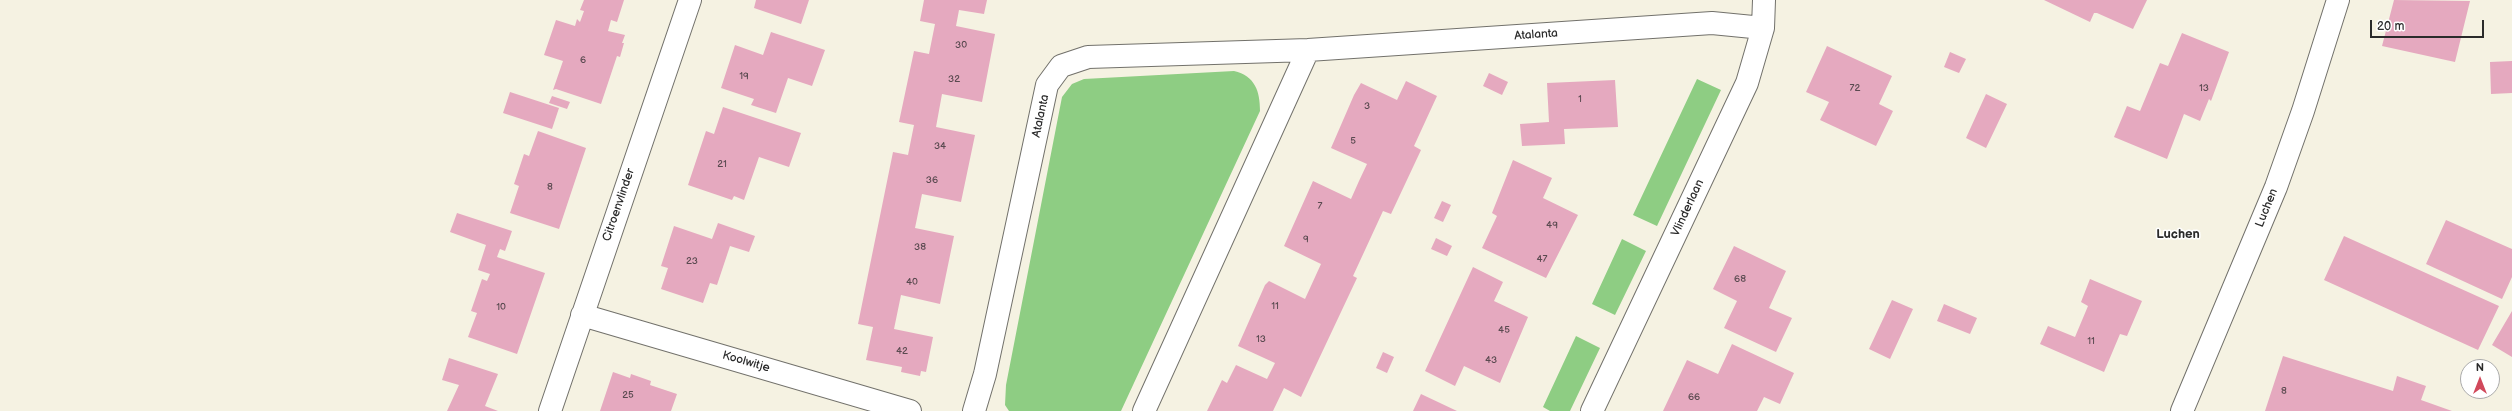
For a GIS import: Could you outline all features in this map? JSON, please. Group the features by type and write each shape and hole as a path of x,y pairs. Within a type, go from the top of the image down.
{"street":[{"name":"Citroenvlinder","path":"550,411 690,0"},
{"name":"Vlinderlaan","path":"1592,411 1747,83 1763,28 1764,0"},
{"name":"Luchen","path":"2182,411 2276,187 2303,112 2338,0"},
{"name":"Atalanta","path":"974,411 985,374 1047,85 1061,66 1088,57 1308,50 1712,23 1763,28"},
{"path":"1144,411 1308,50"},
{"name":"Koolwitje","path":"582,314 910,411"}],"green space":[{"path":"1234,71 1247,77 1255,85 1259,97 1260,111 1121,411 1009,411 1005,405 1006,385 1062,97 1072,84 1084,79"},
{"path":"1697,79 1721,90 1657,226 1633,215"},
{"path":"1622,239 1646,251 1615,315 1592,304"},
{"path":"1576,336 1600,348 1570,411 1550,411 1543,407"}],"building":[{"path":"584,0 624,0 617,22 611,20 608,31 625,35 622,43 624,43 620,57 617,56 601,104 556,89 553,90 563,61 544,55 556,20 575,26 577,19 580,22 584,11 580,10"},
{"path":"756,0 809,0 801,24 754,8"},
{"path":"924,0 987,0 984,14 959,10 956,26 995,34 982,102 942,94 936,127 975,135 961,202 922,194 915,228 954,236 940,304 901,295 894,329 933,337 926,372 921,371 920,376 901,372 902,367 866,360 873,327 858,324 893,152 908,155 914,125 899,122 914,51 929,54 935,24 920,21"},
{"path":"2044,0 2147,0 2133,29 2097,13 2094,13 2090,22"},
{"path":"2394,0 2470,1 2455,62 2382,46"},
{"path":"771,32 825,50 812,86 788,78 776,113 751,105 754,99 721,88 735,45 763,55"},
{"path":"2182,33 2229,52 2211,101 2209,99 2200,121 2184,114 2167,159 2114,137 2127,106 2140,111 2160,63 2168,66"},
{"path":"1827,46 1892,76 1879,104 1893,111 1876,146 1820,120 1829,102 1806,92"},
{"path":"1950,52 1966,59 1959,73 1944,67"},
{"path":"2512,61 2512,93 2491,94 2490,62"},
{"path":"1489,73 1508,82 1502,95 1483,86"},
{"path":"1615,80 1618,127 1564,129 1565,144 1522,146 1520,124 1549,122 1547,83"},
{"path":"1406,81 1437,96 1414,146 1421,150 1391,214 1383,211 1353,276 1357,278 1301,397 1284,388 1273,411 1207,411 1222,380 1227,383 1236,365 1267,379 1275,363 1238,346 1265,285 1269,281 1305,299 1321,264 1284,246 1313,181 1351,199 1367,164 1331,148 1354,95 1361,83 1397,100"},
{"path":"510,92 559,108 552,129 503,113"},
{"path":"1986,94 2007,104 1986,148 1966,138"},
{"path":"552,96 570,102 567,109 549,103"},
{"path":"723,107 801,133 789,167 759,157 744,200 734,196 732,200 688,185 706,131 714,134"},
{"path":"538,131 586,148 559,229 510,213 519,186 514,184 524,154 529,156"},
{"path":"1513,160 1552,178 1543,198 1578,215 1546,278 1482,248 1497,216 1492,213"},
{"path":"1442,201 1451,205 1443,222 1434,218"},
{"path":"457,213 512,231 505,251 500,249 497,257 545,273 517,354 468,337 477,313 471,311 482,279 487,281 490,274 478,270 486,245 450,232"},
{"path":"2446,220 2512,249 2512,277 2502,299 2426,264"},
{"path":"718,223 755,236 749,252 730,246 717,285 710,283 703,303 661,289 668,268 661,266 674,226 712,239"},
{"path":"2344,236 2499,306 2478,350 2324,280"},
{"path":"1436,238 1452,246 1447,256 1431,249"},
{"path":"1734,246 1786,271 1769,308 1792,318 1776,352 1724,328 1737,301 1713,289"},
{"path":"1473,267 1503,282 1494,301 1528,317 1500,383 1464,366 1455,386 1425,371"},
{"path":"2090,279 2142,301 2127,336 2120,334 2104,372 2040,344 2048,326 2075,337 2088,306 2081,302"},
{"path":"1892,300 1913,309 1890,359 1869,349"},
{"path":"1944,304 1977,318 1970,334 1937,321"},
{"path":"2512,311 2512,357 2492,345"},
{"path":"1732,344 1794,373 1780,404 1764,397 1757,411 1663,411 1687,360 1718,374"},
{"path":"1383,352 1394,357 1387,373 1376,368"},
{"path":"2283,356 2393,391 2397,376 2426,386 2421,400 2452,411 2265,411"},
{"path":"449,358 498,374 485,406 498,411 447,411 459,385 442,380"},
{"path":"613,372 630,378 631,374 651,381 650,385 677,394 671,411 600,411"},
{"path":"1421,394 1457,411 1413,411"}],"district":[{"name":"Luchen","path":"2178,235"}]}
